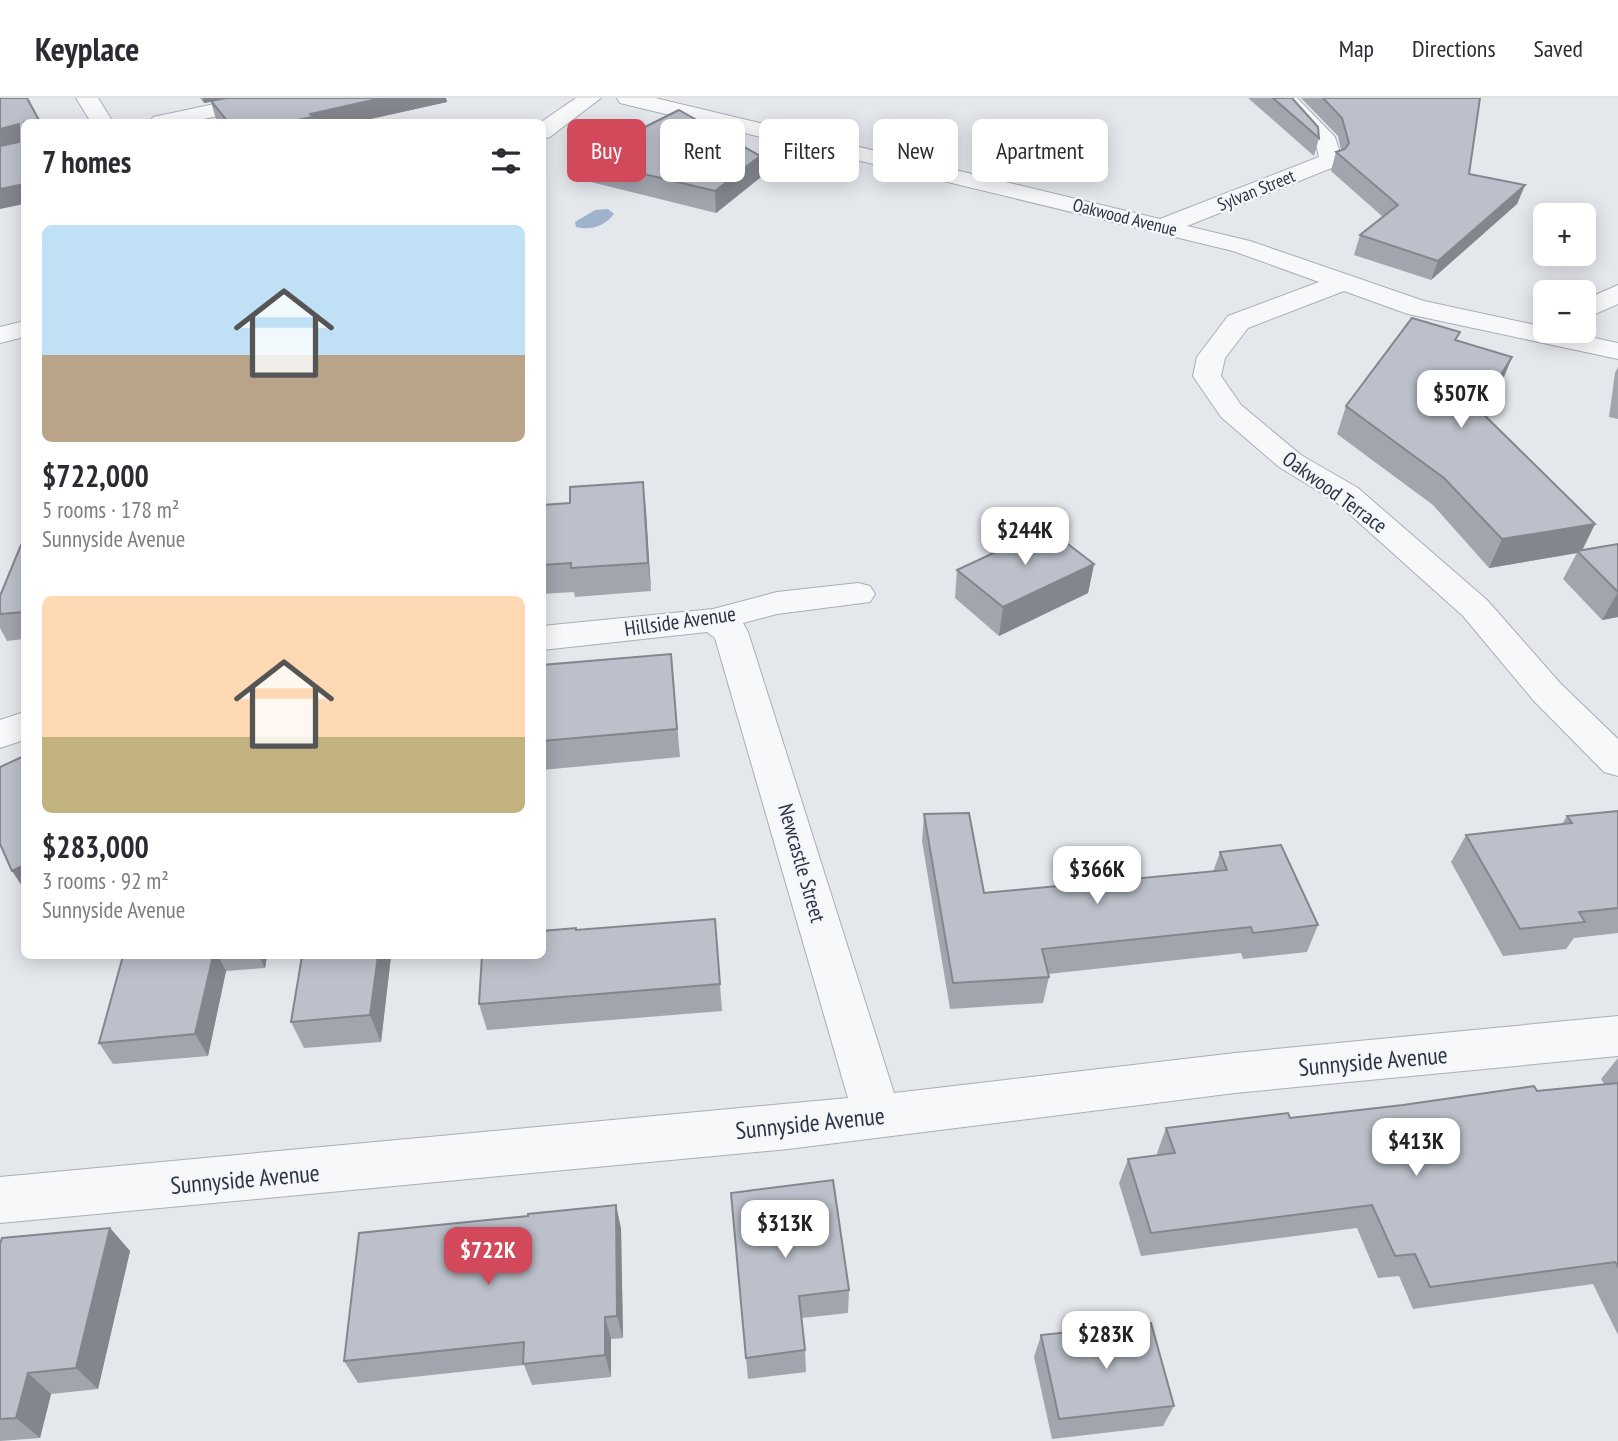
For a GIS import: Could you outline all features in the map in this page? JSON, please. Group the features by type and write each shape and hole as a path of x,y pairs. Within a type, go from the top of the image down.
{"street":[{"path":"87,98 100,119"},
{"path":"175,119 273,98"},
{"path":"546,129 590,98"},
{"name":"Oakwood Avenue","path":"628,98 1164,226 1241,246 1417,308 1533,331"},
{"name":"Sylvan Street","path":"1164,226 1331,160 1327,142 1285,98"},
{"name":"Oakwood Terrace","path":"1344,282 1238,322 1211,357 1208,376 1231,411 1290,461 1347,495 1475,608 1548,692 1618,762"},
{"path":"1596,305 1618,293"},
{"path":"0,335 21,330"},
{"name":"Oakwood Avenue","path":"1585,343 1618,351"},
{"name":"Hillside Avenue","path":"546,638 713,620 777,603 858,594"},
{"name":"Newcastle Street","path":"713,620 731,632 877,1116"},
{"path":"0,735 21,726"},
{"name":"Sunnyside Avenue","path":"0,1200 217,1182 877,1116 1236,1073 1618,1036"}],"water":[{"path":"608,209 614,214 602,224 592,228 576,227 575,222 595,210"}],"building":[{"path":"0,98 27,98 38,119 21,119 21,185 0,189 0,146 19,142 19,124 0,129"},
{"path":"226,98 382,98 310,114 313,117 302,119 226,119 211,101"},
{"path":"1273,98 1292,98 1318,127 1319,138"},
{"path":"1323,98 1480,98 1469,174 1525,185 1438,261 1360,235 1398,205 1336,152 1345,149 1349,143 1342,118"},
{"path":"679,110 695,119 661,119"},
{"path":"660,120 660,178 646,175 646,126"},
{"path":"745,147 759,157 745,168"},
{"path":"677,182 727,182 715,191"},
{"path":"1412,318 1460,332 1455,340 1512,357 1484,401 1468,399 1595,524 1502,539 1444,478 1346,406"},
{"path":"643,482 648,563 571,568 571,563 546,565 546,505 570,503 570,487"},
{"path":"1047,528 1094,564 1003,607 957,570"},
{"path":"1618,544 1618,592 1577,551"},
{"path":"21,545 21,612 0,614 0,596"},
{"path":"671,654 677,729 546,741 546,665"},
{"path":"21,757 21,866 12,871 0,844 0,767"},
{"path":"1618,811 1618,908 1579,912 1585,922 1520,929 1466,835 1572,823 1567,816"},
{"path":"969,813 984,893 1227,870 1220,852 1281,845 1318,925 1253,933 1251,927 1042,949 1049,977 953,983 924,814"},
{"path":"715,919 720,984 479,1004 482,959 546,959 546,931"},
{"path":"122,959 212,959 195,1034 99,1043"},
{"path":"302,959 378,959 370,1015 291,1022"},
{"path":"1618,1083 1618,1267 1615,1262 1430,1287 1415,1254 1395,1256 1372,1205 1151,1233 1128,1159 1175,1153 1166,1128 1288,1113 1290,1118 1534,1086 1537,1091"},
{"path":"833,1180 849,1290 799,1296 805,1350 746,1358 731,1193"},
{"path":"616,1205 617,1316 605,1317 605,1355 523,1364 524,1342 344,1361 359,1233"},
{"path":"110,1228 76,1368 28,1373 16,1418 0,1419 2,1238"},
{"path":"1151,1323 1174,1406 1059,1419 1041,1335"}]}
